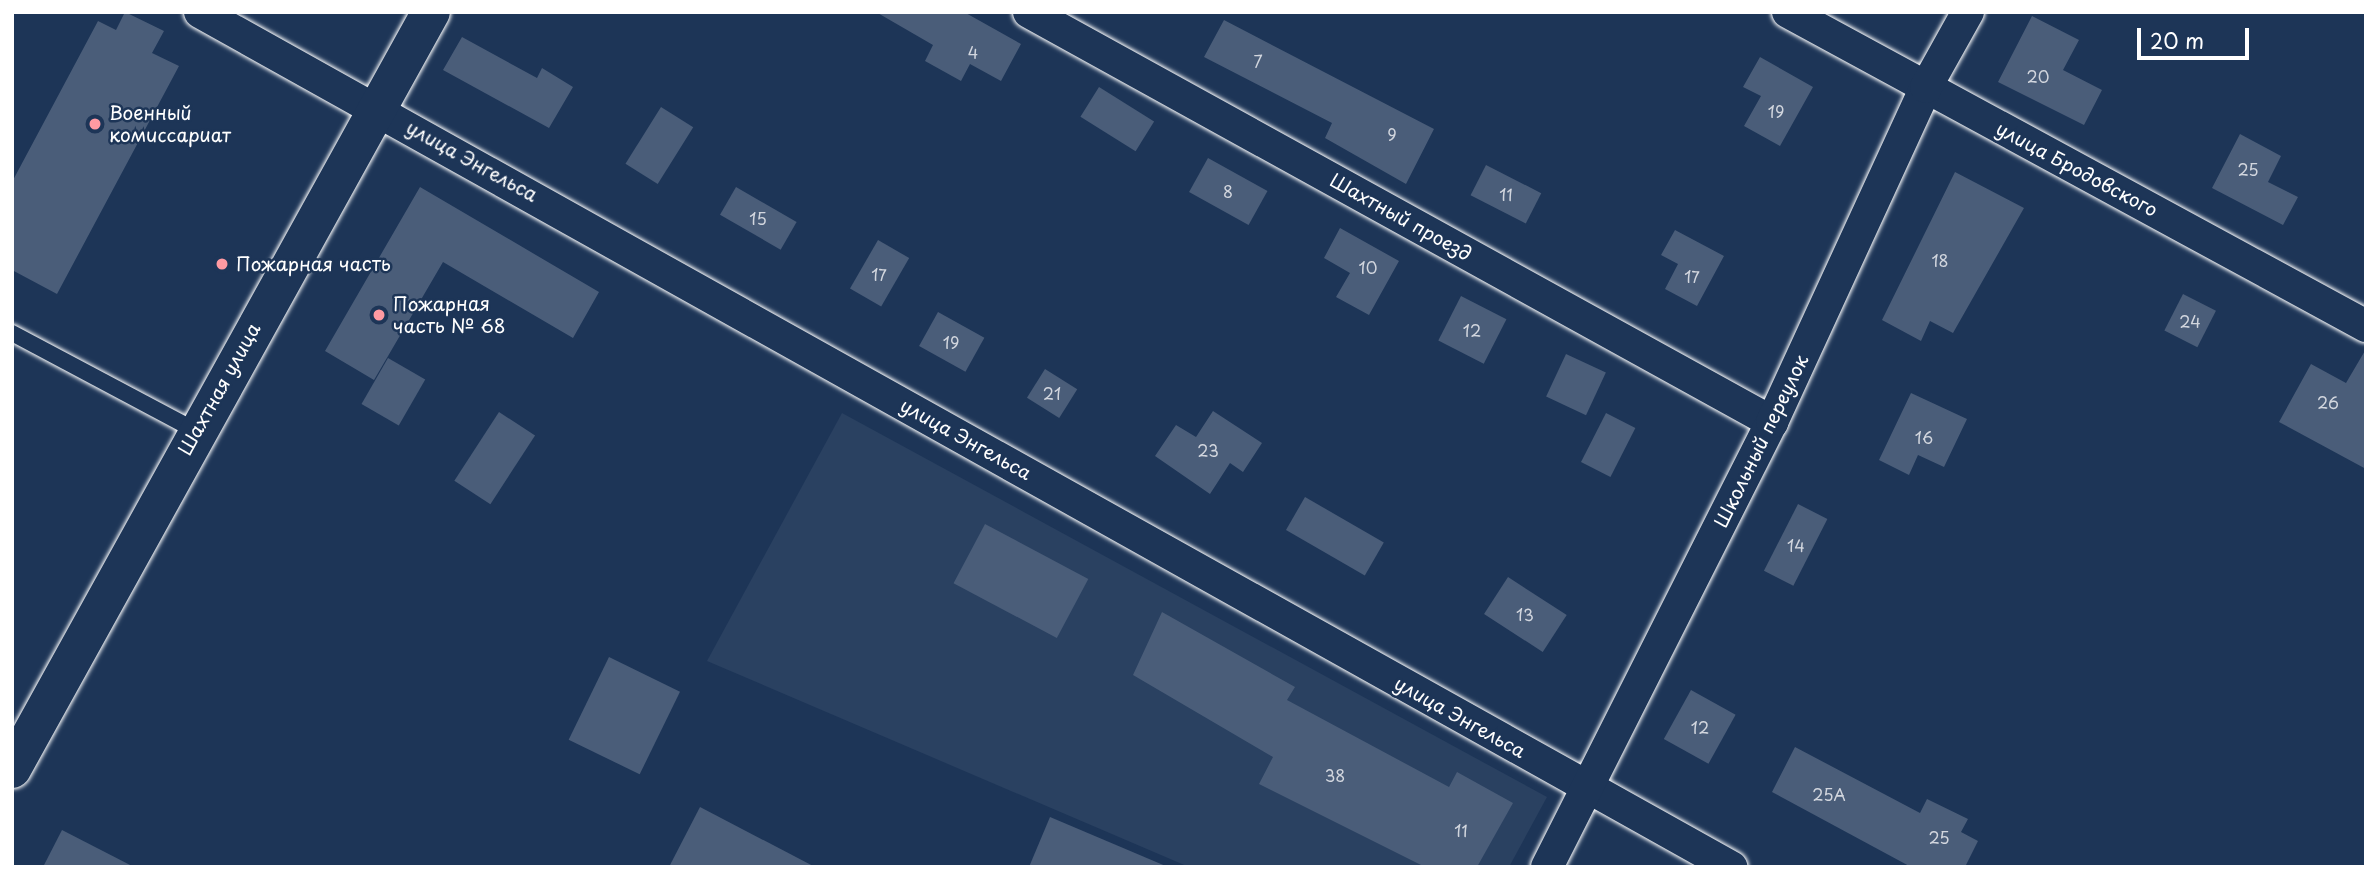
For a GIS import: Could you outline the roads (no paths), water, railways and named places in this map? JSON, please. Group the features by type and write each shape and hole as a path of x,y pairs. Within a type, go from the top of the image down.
{"main road":[{"name":"Шахтная улица","path":"12,769 195,431 431,12"}],"street":[{"name":"улица Энгельса","path":"200,12 377,107 1586,789 1731,867"},
{"name":"Шахтный проезд","path":"1029,12 1772,422"},
{"name":"улица Бродовского","path":"1788,12 2366,326"},
{"name":"Школьный переулок","path":"1547,867 1772,422 1926,87 1968,12"}],"lane":[{"path":"12,332 195,431"}],"place":[{"name":"Военный комиссариат","path":"95,124"},
{"name":"Пожарная часть","path":"222,264"},
{"name":"Пожарная часть № 68","path":"379,315"}]}
